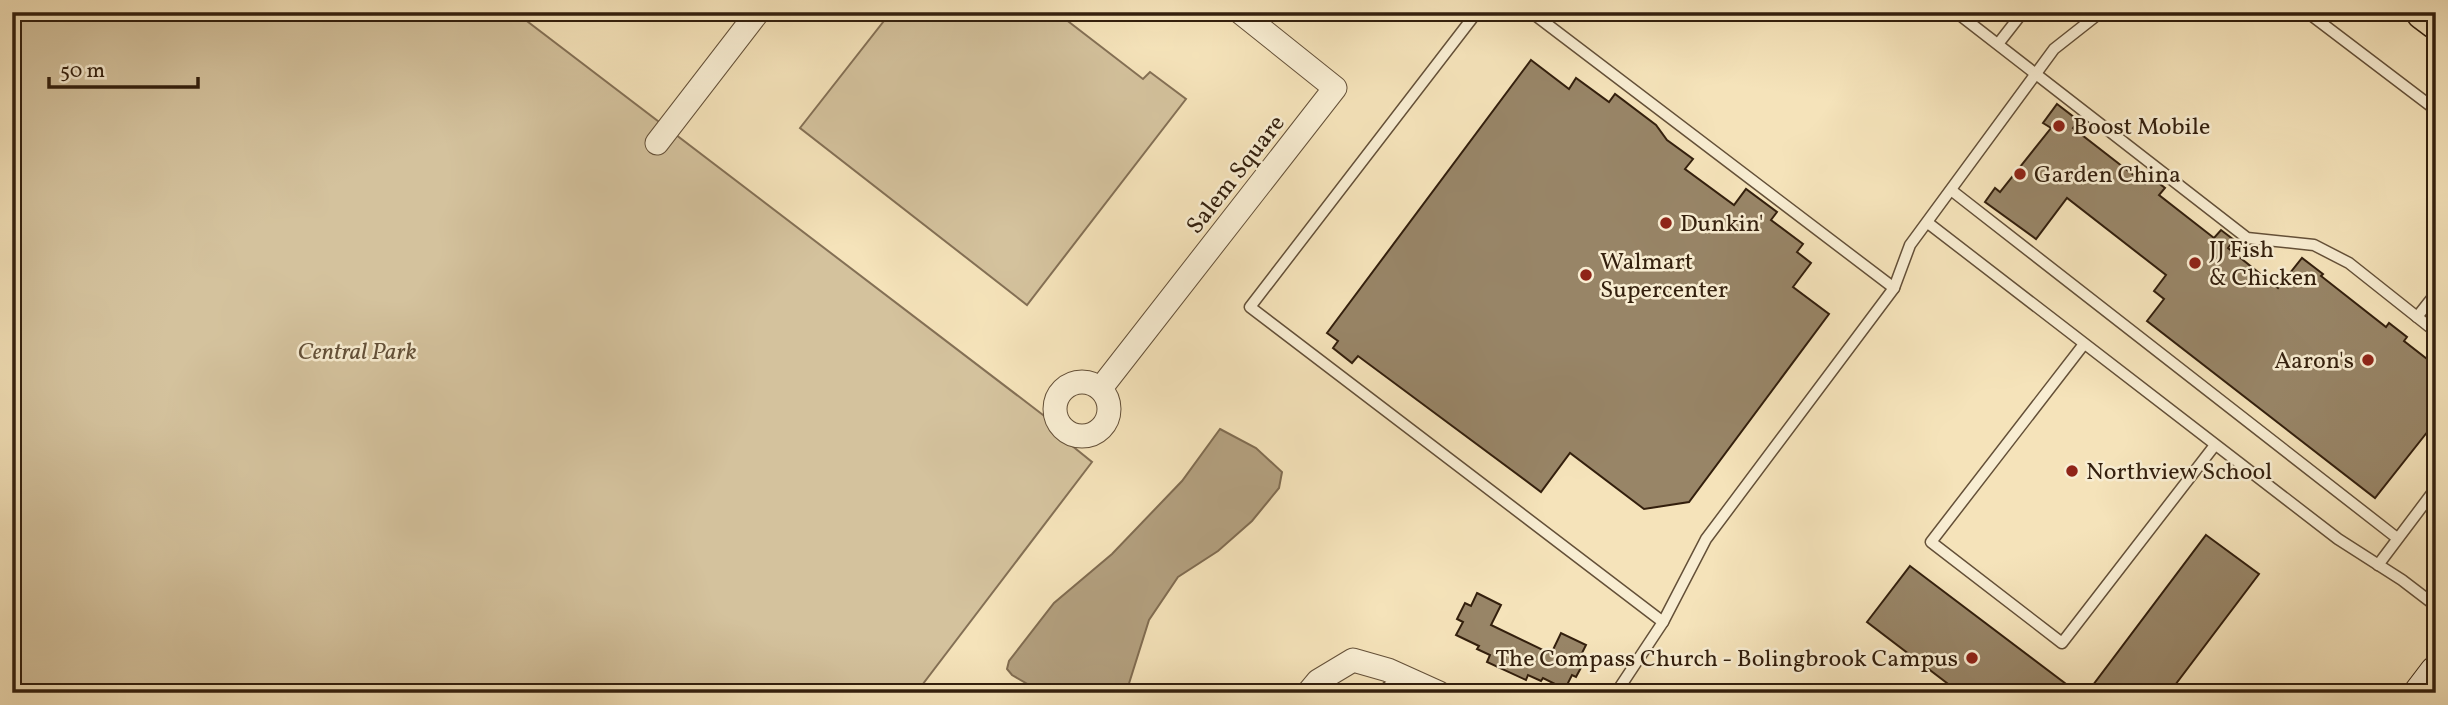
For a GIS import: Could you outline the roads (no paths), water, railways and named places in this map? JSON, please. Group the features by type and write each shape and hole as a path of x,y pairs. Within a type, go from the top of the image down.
{"main road":[{"path":"2424,12 2436,21"}],"street":[{"path":"657,143 758,12"},
{"name":"Salem Square","path":"1101,388 1335,88 1240,12"},
{"path":"1308,693 1318,681 1353,660 1402,676 1439,693"},
{"path":"2420,693 2436,672"}],"lane":[{"path":"1477,12 1250,307 1663,622"},
{"path":"1531,12 1894,288"},
{"path":"1956,12 2248,238 2314,245 2350,263 2436,331"},
{"path":"1998,44 2023,12"},
{"path":"1616,693 1663,622 1706,539 1894,288 1910,246 2054,49 2101,12"},
{"path":"2307,12 2436,110"},
{"path":"1951,190 2398,538"},
{"path":"1927,223 2337,539 2436,606"},
{"path":"2417,317 2436,293"},
{"path":"2084,344 1931,542 2062,643 2215,445"},
{"path":"2378,565 2436,488"},
{"path":"1380,693 1402,676"}],"place":[{"name":"Boost Mobile","path":"2059,126"},
{"name":"Garden China","path":"2020,174"},
{"name":"Dunkin'","path":"1666,223"},
{"name":"JJ Fish & Chicken","path":"2195,263"},
{"name":"Walmart Supercenter","path":"1586,275"},
{"name":"Aaron's","path":"2368,360"},
{"name":"Northview School","path":"2072,471"},
{"name":"The Compass Church - Bolingbrook Campus","path":"1972,658"}],"park label":[{"name":"Central Park","path":"357,351"}]}
